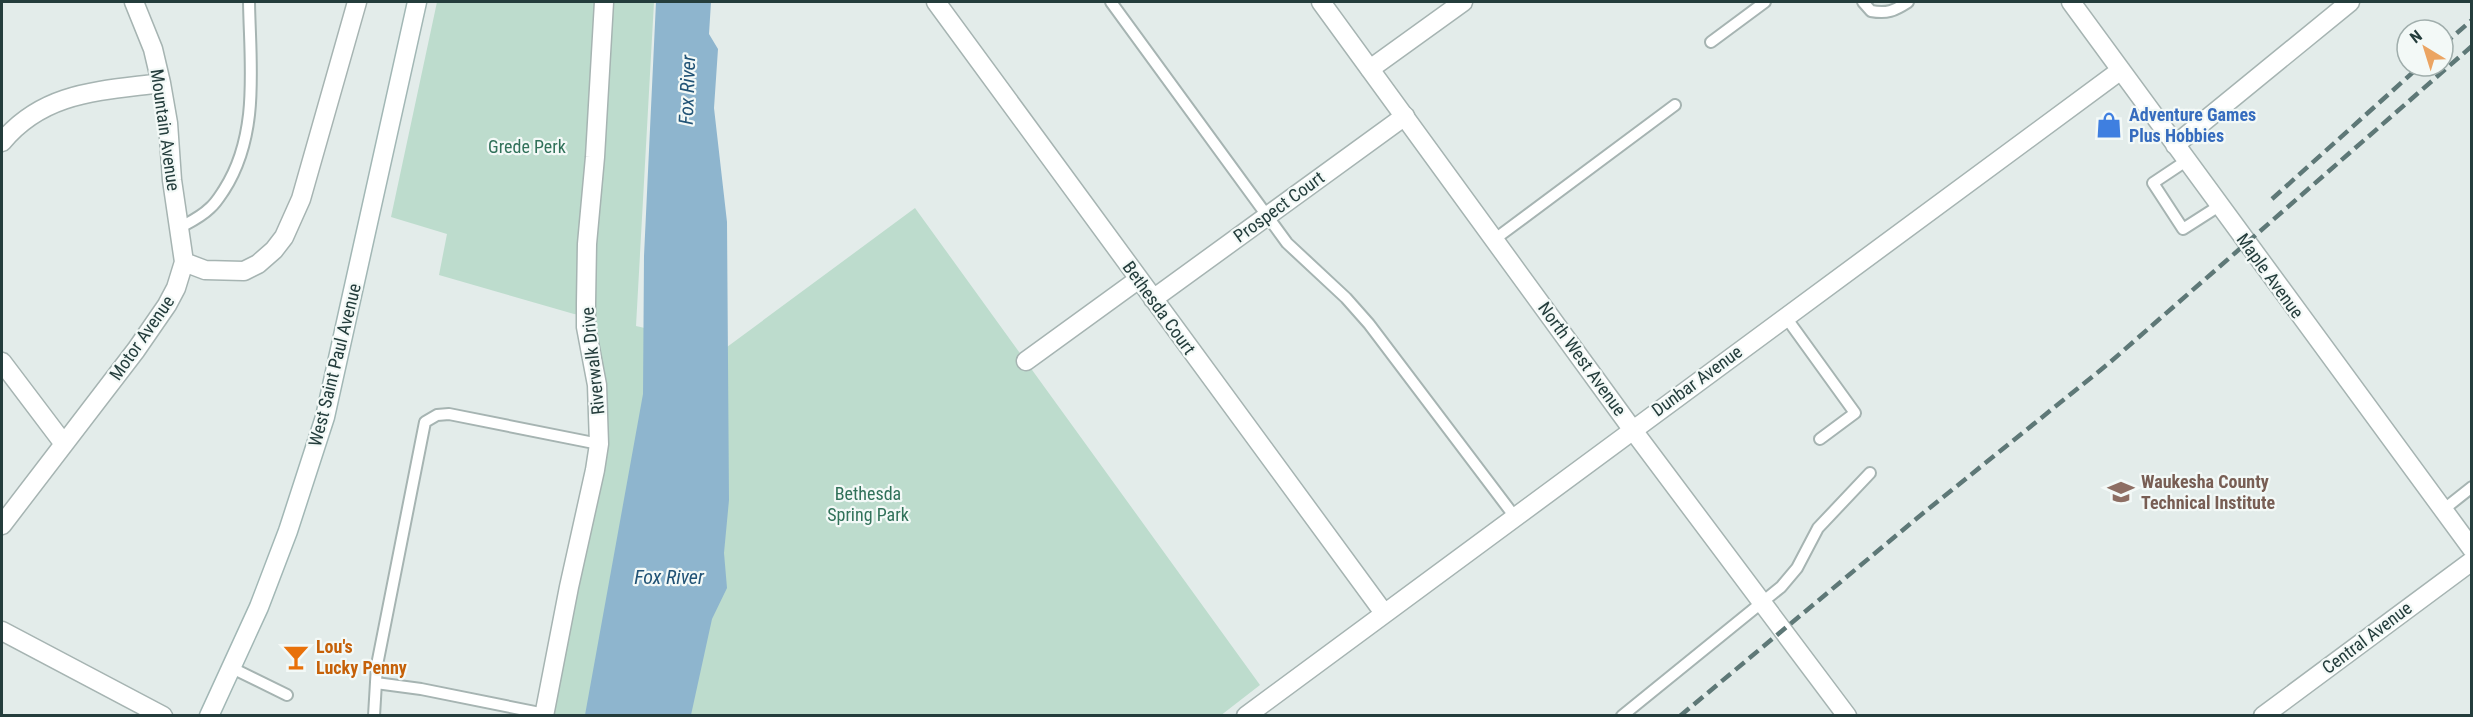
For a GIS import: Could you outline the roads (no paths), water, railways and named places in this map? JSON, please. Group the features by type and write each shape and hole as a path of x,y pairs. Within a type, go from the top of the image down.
{"street":[{"name":"Mountain Avenue","path":"134,2 153,49 161,83 184,262"},
{"path":"184,262 206,270 244,272 258,264 274,250 284,237 301,199 357,2"},
{"name":"West Saint Paul Avenue","path":"209,716 259,607 288,531 325,417 417,2"},
{"name":"Riverwalk Drive","path":"544,715 599,444 597,385 586,327 586,303 587,244 595,157 604,2"},
{"name":"Bethesda Court","path":"936,2 1384,613"},
{"name":"North West Avenue","path":"1321,2 1632,429 1847,716"},
{"path":"1370,69 1463,2"},
{"name":"Maple Avenue","path":"2071,2 2472,549"},
{"path":"2175,145 2350,2"},
{"name":"Dunbar Avenue","path":"1246,716 2121,70"},
{"path":"2,142 23,120 59,100 77,94 161,83"},
{"name":"Prospect Court","path":"1153,299 1404,116"},
{"name":"Motor Avenue","path":"2,525 136,350 167,305 176,288 184,262"},
{"path":"1026,361 1139,279"},
{"path":"2,362 63,444"},
{"name":"Central Avenue","path":"2263,716 2472,561"},
{"path":"2,631 163,716"}],"lane":[{"path":"179,228 213,206 232,177 241,157 249,127 251,95 249,2"},
{"path":"1111,2 1287,243 1346,298 1369,324 1515,517"},
{"path":"1712,42 1765,2"},
{"path":"1863,2 1871,11 1883,13 1894,12 1908,2"},
{"path":"1495,239 1675,105"},
{"path":"2186,161 2153,183 2183,229 2219,206"},
{"path":"1785,316 1855,413 1820,439"},
{"path":"374,716 377,664 425,422 437,415 449,414 599,444"},
{"path":"1622,716 1781,587 1797,568 1818,528 1870,473"},
{"path":"2443,510 2472,487"},
{"path":"231,668 287,695"},
{"path":"376,683 421,689 544,715"}],"water":[{"name":"Fox River","path":"656,2 711,2 709,34 718,49 714,108 727,222 729,500 724,553 727,588 712,619 691,715 585,715 643,394 644,256"}],"railway":[{"path":"2455,35 2472,20"},
{"path":"1680,716 1916,519 2108,364 2472,46"},
{"path":"2272,199 2407,78"}],"place":[{"name":"Adventure Games Plus Hobbies","path":"2109,125"},
{"name":"Waukesha County Technical Institute","path":"2121,492"},
{"name":"Lou's Lucky Penny","path":"296,657"}],"park label":[{"name":"Grede Perk","path":"527,147"},
{"name":"Bethesda Spring Park","path":"868,504"}]}
